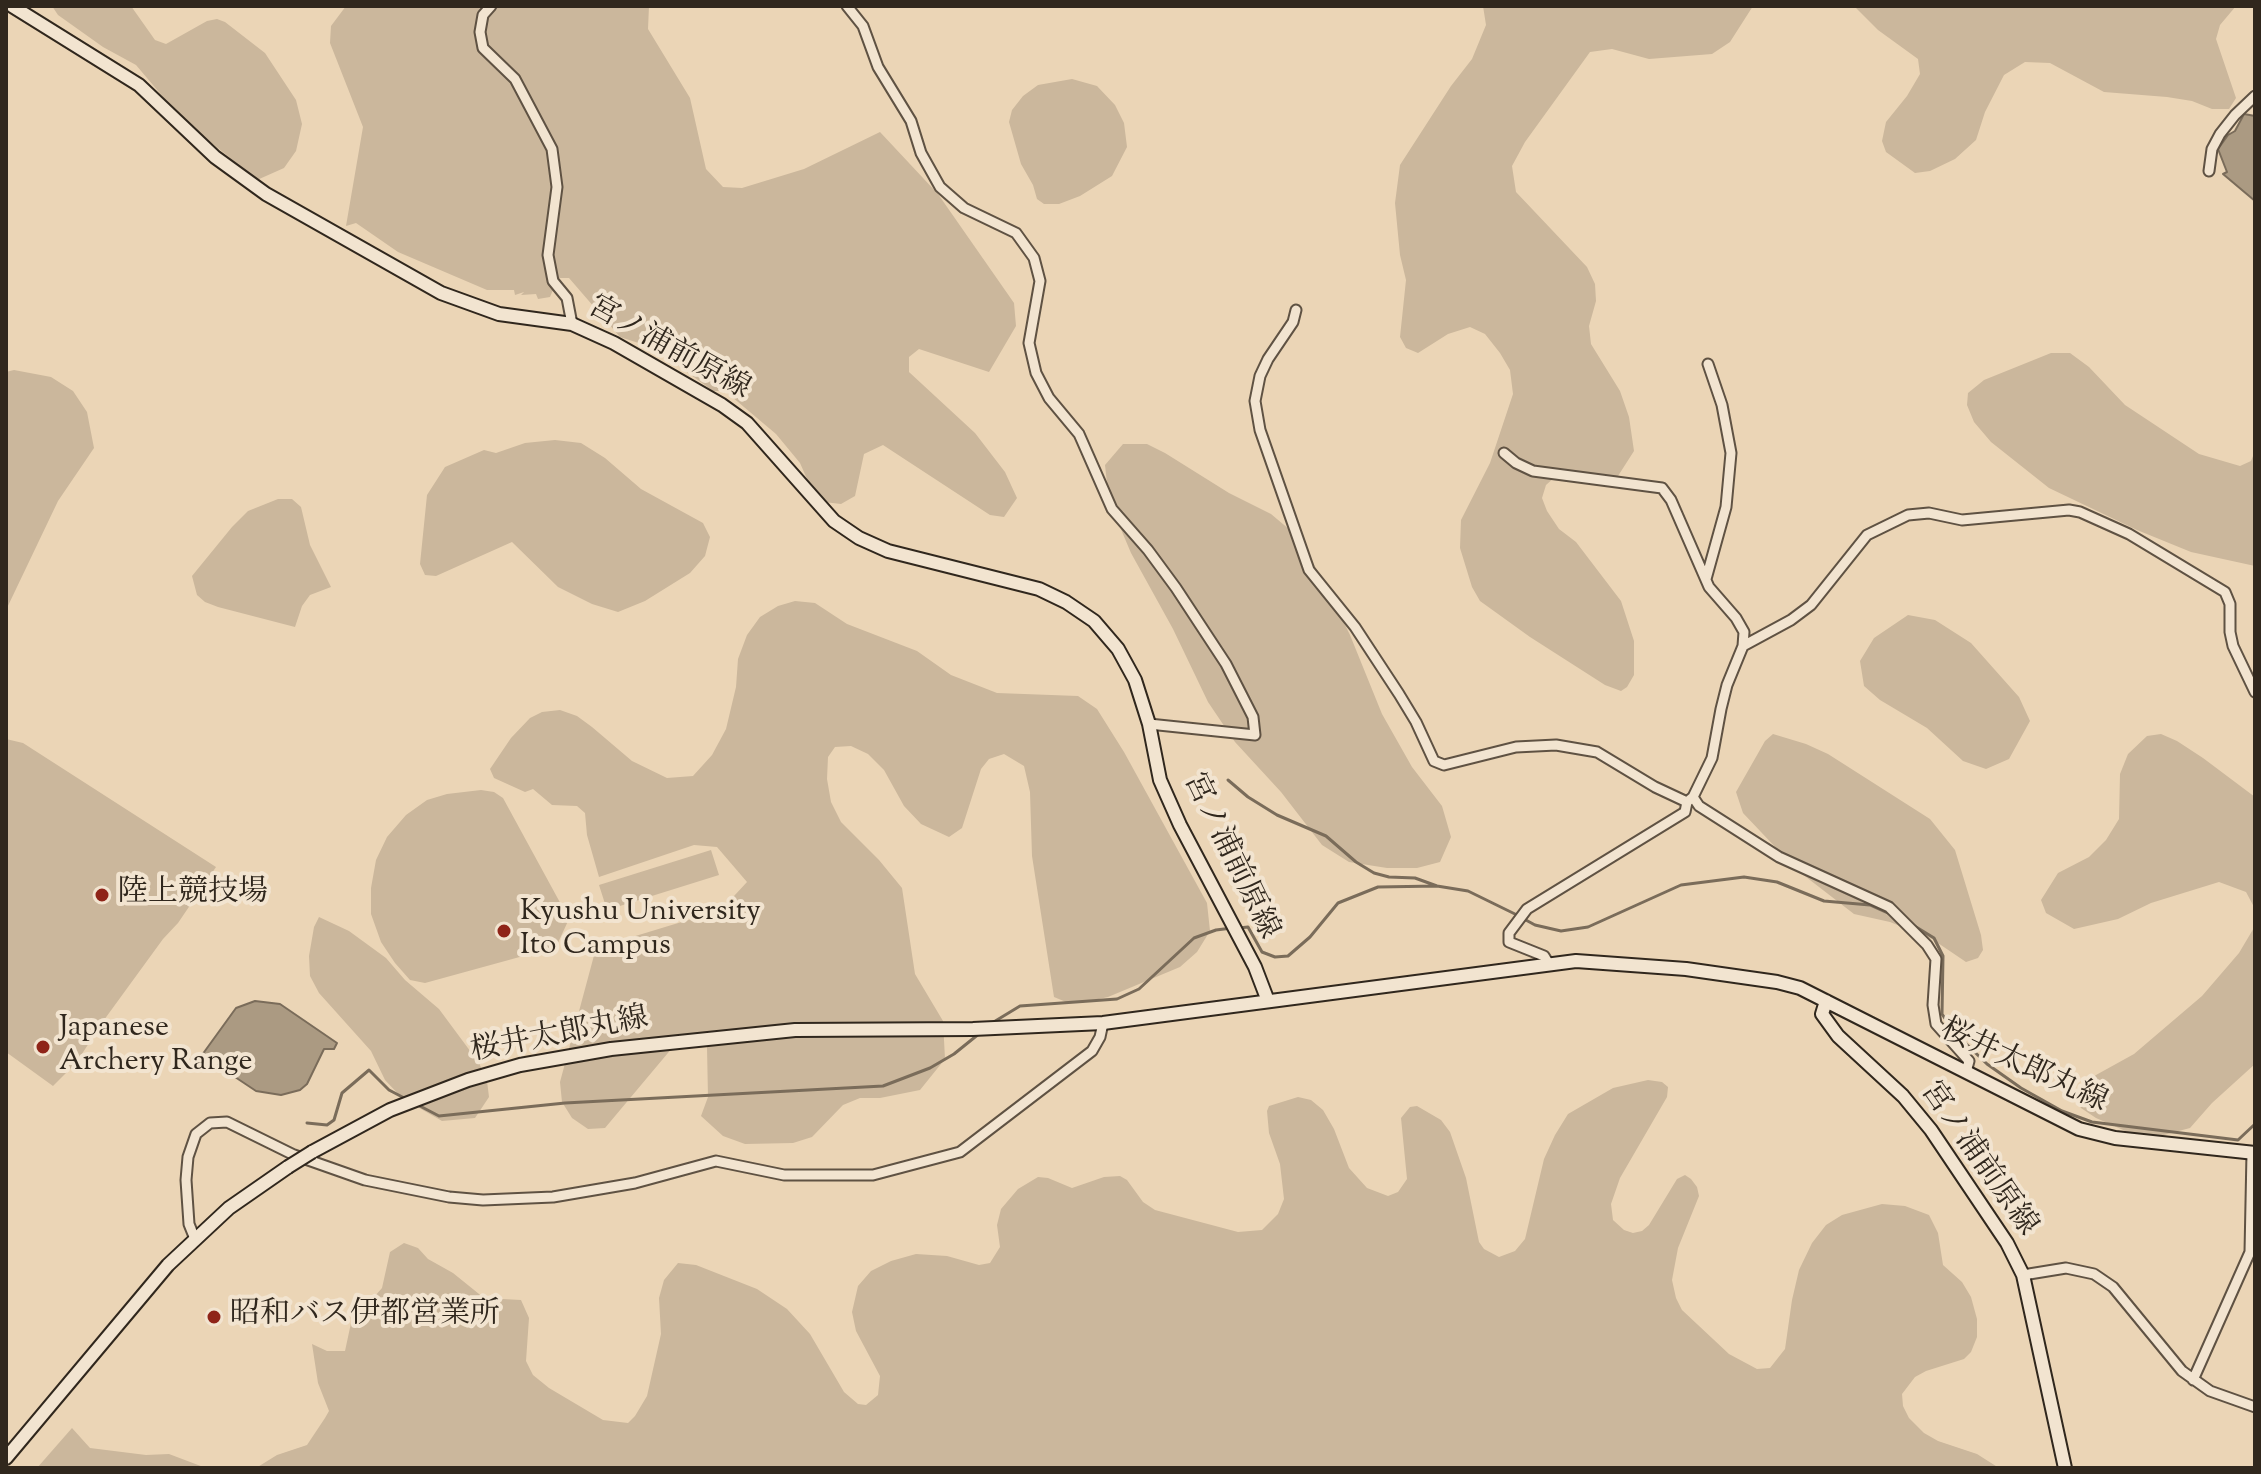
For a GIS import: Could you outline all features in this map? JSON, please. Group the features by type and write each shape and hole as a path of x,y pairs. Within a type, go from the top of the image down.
{"main road":[{"name":"宮ノ浦前原線","path":"12,6 139,85 215,157 266,194 441,293 499,314 572,324 614,343 722,405 747,423 826,513 859,538 888,551 1039,589 1094,621 1118,649 1135,680 1149,724 1160,780 1180,825 1266,990 1268,1001"},
{"path":"1268,1001 1576,961 1686,969 1777,982 1800,988 1826,1001"},
{"name":"桜井太郎丸線","path":"6,1458 139,1298 229,1208 288,1167 356,1126 468,1080 520,1065 667,1042 795,1030 973,1029 1103,1023 1268,1001"},
{"name":"宮ノ浦前原線","path":"1826,1001 1822,1014 1838,1036 1903,1096 1931,1130 2007,1243 2023,1275 2065,1468"},
{"name":"桜井太郎丸線","path":"1826,1001 2066,1124 2094,1134 2253,1153"}],"street":[{"path":"491,6 483,15 480,32 483,48 515,79 552,149 557,187 548,255 553,281 567,298 572,324"},
{"path":"847,6 863,26 878,67 911,121 921,153 940,187 964,208 1016,233 1034,258 1040,281 1029,343 1036,373 1049,398 1079,434 1112,509 1167,575 1226,664 1253,717 1255,735 1149,724"},
{"path":"2209,171 2212,149 2220,134 2255,96"},
{"path":"1296,310 1293,322 1268,359 1256,389 1255,412 1260,430 1309,570 1355,627 1399,694 1434,761 1444,765 1516,747 1543,744 1597,752 1655,787 1690,799 1779,857 1889,907 1927,945 1936,959 1933,1005 1936,1024 1969,1061 1966,1072"},
{"path":"1706,579 1726,507 1731,465 1722,405 1708,364"},
{"path":"1504,453 1533,471 1662,488 1671,500 1709,587 1744,632 1743,646 1727,685 1712,758 1685,812 1527,909 1509,933 1509,942 1544,956 1549,964"},
{"path":"1743,646 1791,620 1811,605 1867,535 1908,515 1929,513 1962,520 2069,510 2129,534 2225,592 2230,604 2233,646 2255,692"},
{"path":"195,1239 189,1224 188,1157 196,1134 210,1123 227,1122 294,1155 365,1180 449,1197 483,1200 553,1197 635,1183 716,1161 784,1175 873,1175 960,1152 1092,1051 1103,1023"},
{"path":"2193,1380 2250,1252 2253,1153"},
{"path":"2023,1275 2066,1268 2094,1274 2113,1287 2182,1371 2210,1391 2255,1407"}],"shaded area":[{"path":"52,6 131,6 155,40 166,44 207,21 217,19 225,22 265,53 296,100 302,124 296,151 284,168 257,180 180,117 136,65 103,47 58,15"},
{"path":"346,6 649,6 648,29 690,98 706,169 723,187 742,188 804,169 880,132 938,194 1014,303 1016,326 989,372 919,349 909,357 909,372 975,433 1005,472 1017,498 1004,517 990,515 883,445 864,454 855,496 841,504 824,502 815,497 800,463 776,434 725,391 713,391 654,348 620,337 569,278 558,278 550,297 538,299 536,294 521,295 524,292 515,295 514,290 487,290 398,252 356,223 346,226 363,127 330,43 331,26"},
{"path":"1483,6 1753,6 1730,42 1712,54 1649,59 1612,49 1590,52 1525,142 1512,166 1516,192 1587,267 1595,284 1596,301 1589,326 1591,344 1620,391 1629,417 1634,451 1618,476 1592,481 1555,477 1546,485 1542,498 1559,529 1576,542 1621,601 1634,641 1634,675 1621,691 1605,685 1530,637 1480,601 1472,587 1460,548 1461,520 1490,463 1513,394 1510,370 1500,353 1485,334 1470,327 1448,334 1418,353 1406,348 1400,337 1406,280 1400,255 1395,203 1400,165 1472,59 1486,25"},
{"path":"1854,6 2236,6 2220,25 2216,39 2236,98 2229,109 2212,109 2192,101 2167,97 2104,92 2050,63 2025,62 2004,75 1985,112 1976,140 1955,159 1930,171 1915,173 1886,152 1882,141 1886,122 1920,74 1918,59 1878,30"},
{"path":"1072,79 1097,86 1115,105 1124,123 1127,147 1112,176 1080,196 1059,204 1044,204 1037,199 1021,164 1009,122 1012,110 1023,96 1038,85"},
{"path":"2244,114 2255,116 2255,201 2223,174 2227,172 2218,149 2235,131"},
{"path":"2051,353 2070,353 2089,367 2125,405 2199,454 2240,466 2251,461 2255,451 2255,566 2191,552 2137,530 2049,488 1991,442 1974,422 1967,405 1968,393 1984,380"},
{"path":"14,370 51,377 73,391 87,412 94,448 58,501 6,610 6,372"},
{"path":"555,440 581,443 605,458 641,489 703,523 710,537 705,556 690,573 645,601 618,612 592,604 558,587 512,542 436,576 425,575 420,564 427,495 445,467 484,450 496,453 525,443"},
{"path":"1123,444 1147,444 1165,453 1229,493 1271,514 1296,535 1350,635 1382,714 1412,767 1442,806 1451,837 1440,862 1417,868 1387,868 1349,862 1322,845 1281,792 1235,742 1208,702 1173,629 1131,553 1109,501 1105,465"},
{"path":"278,499 292,499 301,507 310,545 331,587 310,595 302,606 295,627 205,602 197,595 192,576 248,511"},
{"path":"795,601 815,603 847,624 917,651 951,675 997,693 1078,696 1097,709 1207,903 1210,931 1197,952 1180,967 1108,997 1080,1003 1054,997 1032,856 1030,792 1024,766 1004,754 989,759 981,769 962,828 949,837 921,824 904,806 884,770 868,754 851,746 835,747 828,757 827,779 831,802 841,822 902,888 915,974 943,1021 945,1059 920,1090 880,1098 860,1098 843,1105 812,1137 793,1143 745,1144 723,1136 701,1116 708,1097 707,1047 696,1036 683,1035 605,1128 588,1129 572,1118 562,1102 560,1082 596,948 721,910 747,882 717,847 694,845 599,877 587,835 585,813 577,806 552,805 533,789 525,792 494,778 490,769 511,738 530,718 542,712 560,710 577,716 632,761 667,778 693,776 712,755 726,729 736,687 738,659 747,635 760,617 778,606"},
{"path":"1908,615 1935,620 1971,643 2019,697 2030,721 2009,759 1986,769 1963,761 1927,728 1880,700 1864,686 1860,661 1874,638"},
{"path":"1773,734 1828,754 1930,819 1955,850 1981,935 1983,950 1978,958 1966,962 1932,939 1890,922 1854,914 1797,870 1743,813 1736,792 1765,741"},
{"path":"2161,734 2203,758 2255,797 2255,926 2254,907 2246,892 2219,882 2151,903 2118,919 2074,929 2046,913 2041,900 2058,873 2089,857 2106,840 2119,819 2120,774 2128,754 2147,736"},
{"name":"陸上競技場","path":"6,739 23,743 216,867 76,1063 53,1086 6,1052"},
{"path":"481,790 494,792 503,798 569,919 556,947 425,983 410,980 381,942 371,914 376,860 387,837 406,815 427,800"},
{"path":"711,850 719,875 607,910 599,885"},
{"path":"319,917 349,931 386,958 405,980 439,1009 479,1063 487,1081 489,1097 475,1118 442,1121 402,1098 385,1080 371,1051 319,993 310,976 309,956"},
{"path":"2255,926 2255,1064 2190,1128 2160,1136 2130,1133 2081,1108 2075,1098 2079,1089 2096,1075 2134,1054 2202,996 2239,953"},
{"path":"255,1001 280,1004 337,1043 334,1049 324,1049 307,1084 300,1090 281,1095 256,1091 202,1055 236,1008"},
{"path":"1648,1080 1662,1082 1668,1087 1667,1097 1620,1178 1611,1204 1613,1220 1624,1230 1633,1233 1642,1231 1649,1225 1677,1179 1685,1175 1691,1179 1699,1196 1678,1248 1672,1280 1682,1310 1729,1354 1757,1369 1770,1368 1785,1349 1799,1270 1812,1243 1826,1225 1842,1215 1882,1204 1905,1206 1929,1215 1938,1233 1943,1265 1962,1282 1971,1297 1977,1319 1977,1337 1971,1352 1964,1359 1915,1377 1902,1394 1903,1406 1909,1418 1924,1433 1977,1454 1999,1468 256,1468 277,1455 307,1445 325,1418 329,1411 318,1383 312,1344 327,1351 345,1351 351,1323 382,1288 390,1252 404,1243 418,1248 428,1259 453,1273 484,1298 521,1300 529,1318 526,1361 533,1375 603,1420 628,1423 647,1396 661,1334 659,1298 664,1280 678,1263 696,1265 757,1289 787,1309 810,1334 844,1392 858,1404 866,1405 878,1395 880,1376 856,1331 852,1312 858,1286 871,1271 916,1254 947,1256 979,1265 990,1263 1000,1247 997,1225 1001,1209 1018,1189 1038,1177 1072,1188 1104,1177 1120,1176 1127,1180 1143,1202 1155,1210 1238,1232 1262,1230 1278,1214 1284,1199 1280,1164 1269,1133 1269,1106 1298,1097 1311,1100 1323,1110 1334,1129 1349,1168 1367,1188 1388,1196 1398,1192 1407,1179 1401,1118 1410,1107 1417,1106 1441,1120 1450,1132 1466,1178 1479,1242 1484,1249 1499,1257 1515,1251 1525,1239 1544,1159 1568,1114 1613,1088"},
{"path":"72,1428 90,1448 146,1455 169,1454 206,1468 37,1468"}],"waterway":[{"path":"1228,780 1277,815 1326,836 1374,873 1415,878 1437,886 1468,891 1517,915"},
{"path":"1524,919 1561,931 1588,927 1681,885 1744,877 1777,882 1824,901 1870,905 1890,914"},
{"path":"1239,928 1248,927 1262,952 1275,957 1288,956 1310,937 1338,903 1378,887 1437,886"},
{"path":"1908,922 1934,938 1943,956 1942,1014 1954,1032 1987,1064 2021,1088 2062,1111 2092,1122 2238,1140 2255,1124"},
{"path":"992,1023 1020,1006 1117,999 1139,989 1194,938 1232,928"},
{"path":"418,1105 439,1116 565,1103 883,1086 930,1068 980,1033"},
{"path":"307,1123 327,1125 334,1120 342,1093 369,1070 389,1090 408,1100"}],"place":[{"name":"陸上競技場","path":"102,895"},
{"name":"Kyushu University Ito Campus","path":"504,931"},
{"name":"Japanese Archery Range","path":"43,1047"},
{"name":"昭和バス伊都営業所","path":"214,1317"}]}
